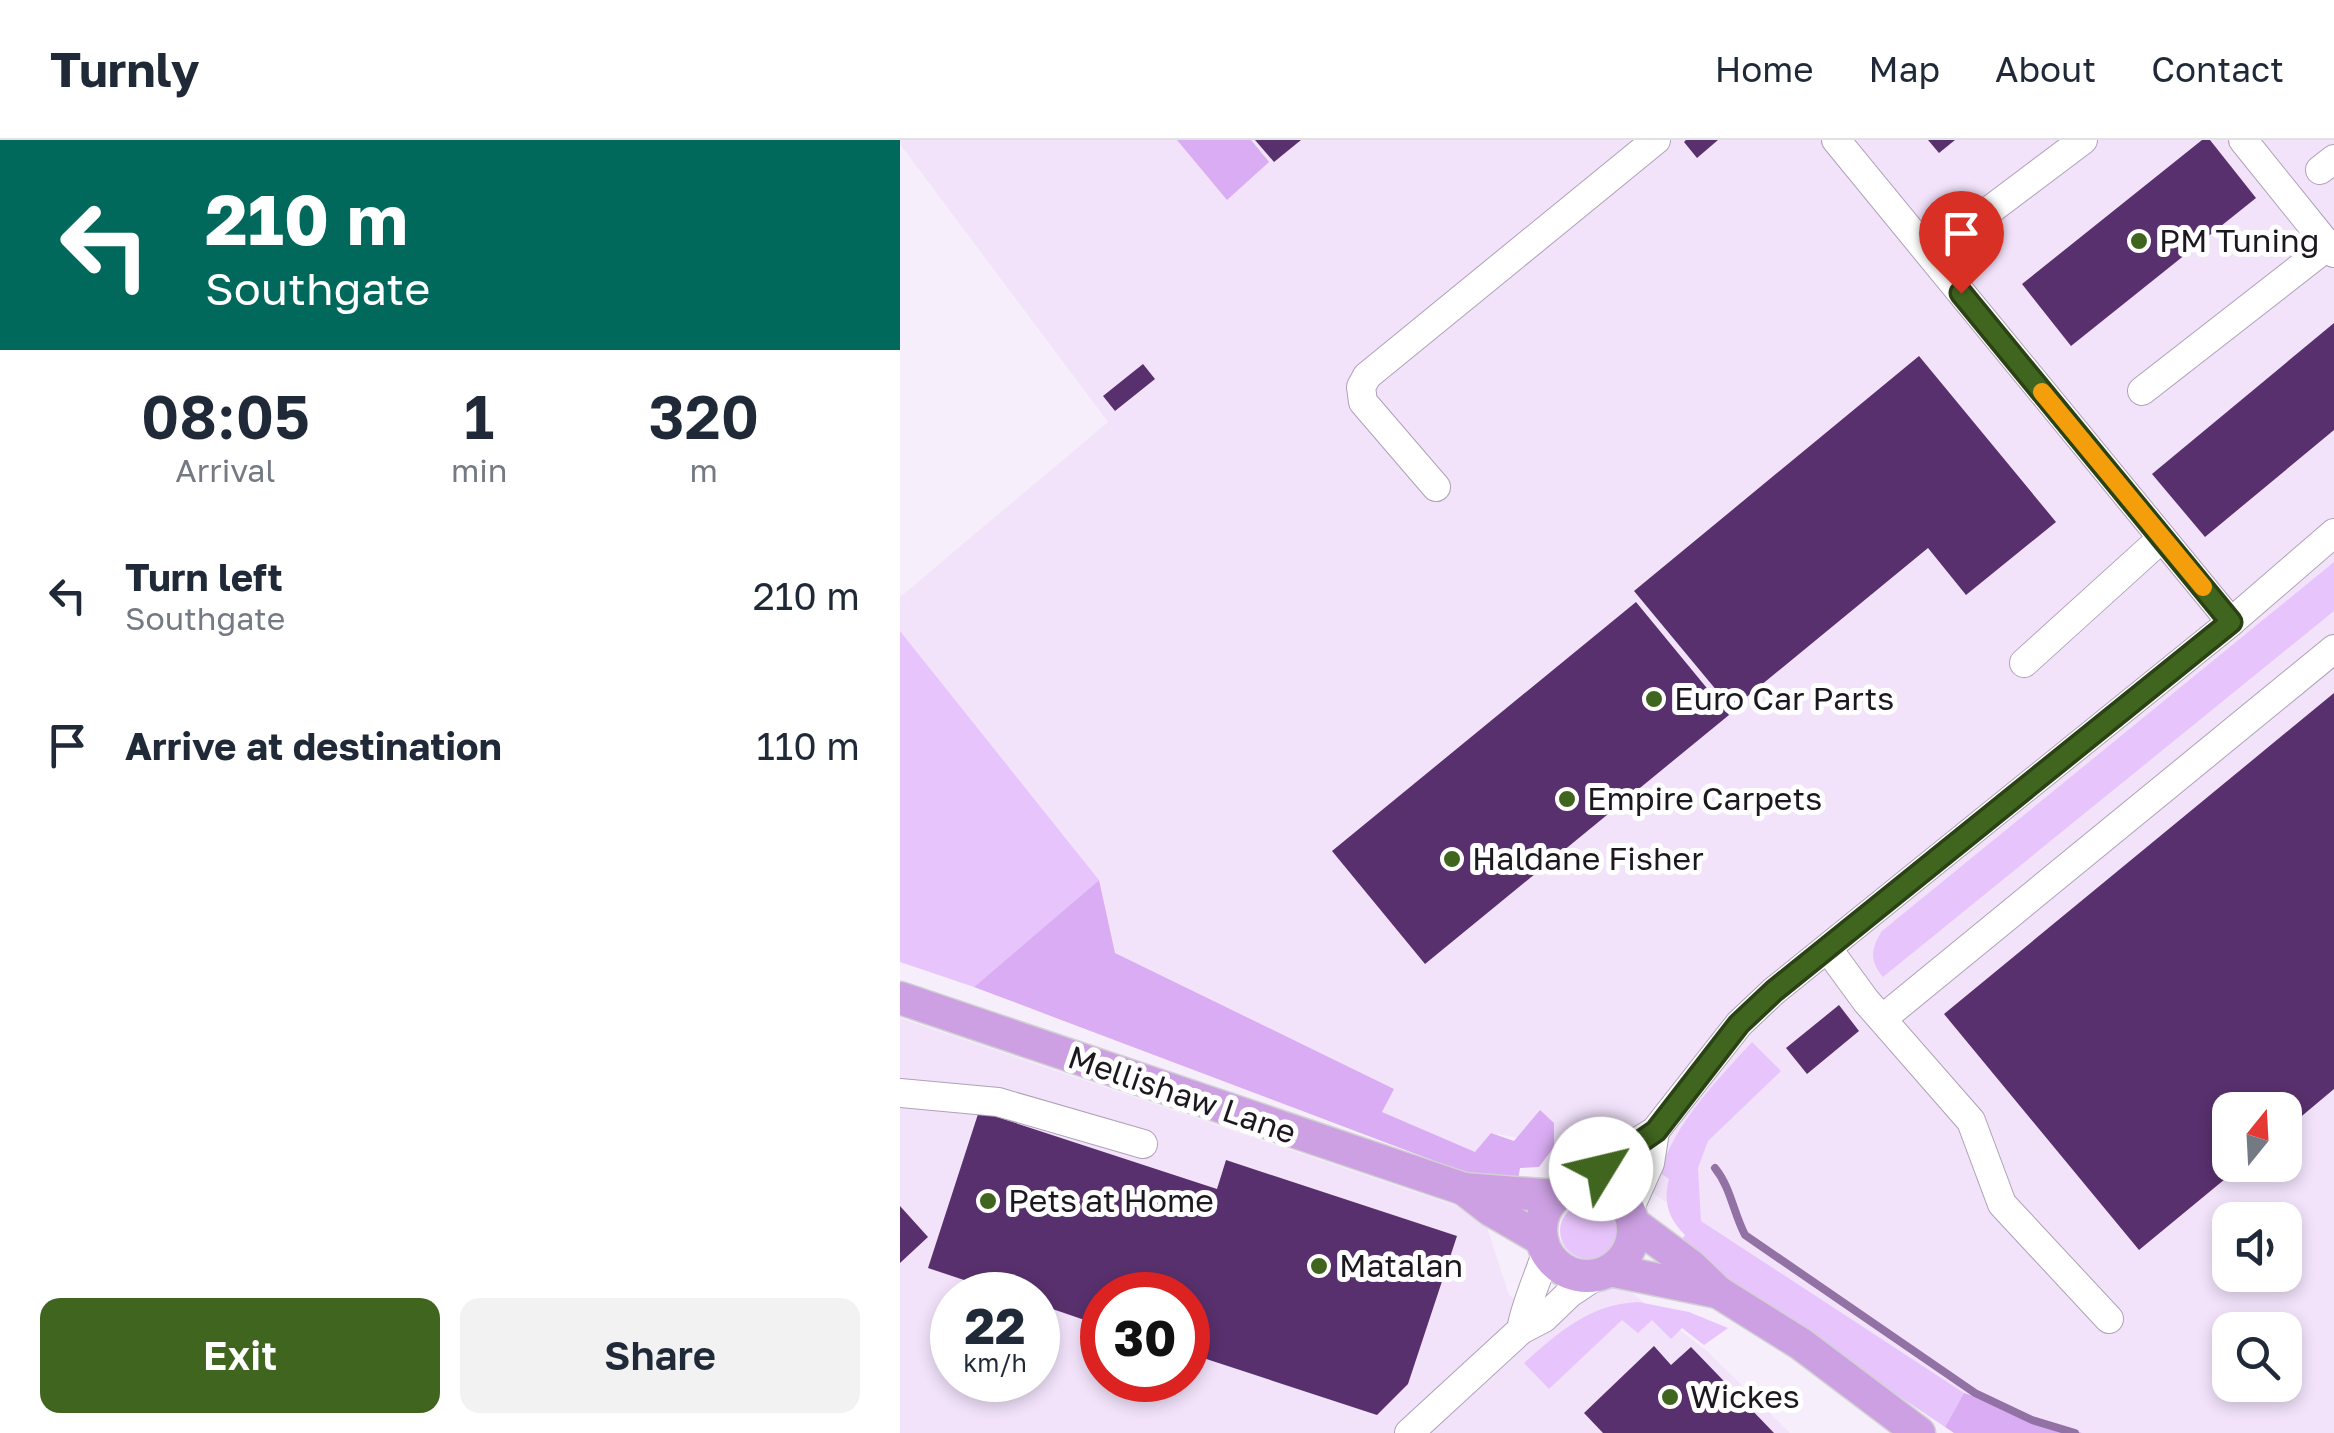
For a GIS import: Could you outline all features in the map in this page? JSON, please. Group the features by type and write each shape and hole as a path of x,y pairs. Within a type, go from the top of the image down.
{"main road":[{"name":"Mellishaw Lane","path":"900,998 1464,1188 1569,1190"},
{"path":"1718,1292 1603,1273 1582,1276 1568,1272 1544,1246 1544,1213 1569,1190 1598,1185 1612,1191 1630,1217 1718,1292 1801,1344 1919,1433"},
{"name":"Mellishaw Lane","path":"1464,1188 1544,1246"},
{"path":"1603,1273 1629,1249 1630,1217"}],"street":[{"path":"1436,486 1363,402 1361,387 1368,376 1656,140"},
{"path":"1836,140 2231,622"},
{"path":"1990,210 2083,140"},
{"path":"2142,391 2331,249 2243,140"},
{"path":"1569,1190 1656,1131 1739,1024 1774,991 2231,622 2334,533"},
{"path":"2024,662 2162,538"},
{"path":"1882,1019 2334,649"},
{"path":"1828,949 1882,1019 1970,1120 2002,1204 2110,1319"},
{"path":"900,1093 998,1102 1142,1144"},
{"path":"1630,1217 1650,1163 1656,1131"},
{"path":"1521,1330 1526,1302 1538,1280 1544,1246"},
{"path":"1409,1433 1521,1330 1544,1318 1570,1293 1603,1273"}],"shaded area":[{"path":"900,140 2334,140 2334,1433 1999,1433 1650,1191 1550,1143 1491,1133 1476,1153 1382,1112 1393,1089 1114,953 1099,880 900,631 900,597 1108,422"},
{"path":"1177,140 1251,140 1269,162 1227,200"},
{"path":"2334,562 2334,611 1883,977 1873,954 1882,931"},
{"path":"900,631 1099,880 974,987 900,962"},
{"path":"1099,880 1115,953 1394,1089 1382,1112 1475,1152 1491,1133 1514,1141 1540,1110 1554,1123 1554,1147 1539,1167 1520,1168 1518,1180 1461,1171 974,987"},
{"path":"900,1018 1483,1215 1509,1295 1542,1319 1619,1283 1707,1351 1790,1433 900,1433"},
{"path":"1752,1042 1781,1071 1708,1141 1698,1168 1701,1221 1964,1393 1945,1427 1779,1316 1680,1242 1685,1235 1668,1209 1669,1179 1660,1173 1686,1120"},
{"path":"1588,1203 1607,1212 1616,1231 1607,1250 1588,1259 1569,1250 1560,1231 1569,1212"},
{"path":"1638,1302 1689,1312 1728,1328 1704,1345 1682,1328 1671,1339 1652,1320 1638,1333 1622,1320 1549,1389 1524,1363 1590,1314"},
{"path":"1964,1393 2082,1433 1954,1433 1945,1427"}],"building":[{"path":"1255,140 1301,140 1274,162"},
{"path":"1686,140 1718,140 1697,158"},
{"path":"1928,140 1955,140 1939,153"},
{"name":"PM Tuning","path":"2202,140 2210,140 2256,198 2071,346 2022,284"},
{"path":"2334,323 2334,430 2205,537 2152,474"},
{"path":"1919,356 2056,522 1966,595 1928,548 1732,709 1634,591"},
{"path":"1143,364 1155,379 1115,411 1103,396"},
{"path":"1636,602 1729,715 1425,964 1332,851"},
{"path":"2334,693 2334,1089 2302,1116 2302,1092 2212,1092 2212,1182 2221,1182 2139,1250 1944,1014"},
{"path":"1839,1005 1859,1031 1807,1074 1786,1048"},
{"path":"979,1111 1217,1189 1226,1160 1457,1236 1408,1384 1377,1415 1210,1360 1210,1272 1080,1272 1080,1318 1060,1312 1060,1272 940,1272 928,1268"},
{"path":"900,1206 928,1237 900,1263"},
{"name":"Wickes","path":"1654,1346 1671,1365 1691,1347 1774,1433 1603,1433 1584,1413"}],"waterway":[{"path":"1715,1168 1745,1235 1975,1393 2032,1420 2075,1433"}],"slow traffic":[{"path":"2042,392 2203,587"}],"place":[{"name":"PM Tuning","path":"2139,241"},
{"name":"Euro Car Parts","path":"1654,699"},
{"name":"Empire Carpets","path":"1567,799"},
{"name":"Haldane Fisher","path":"1452,859"},
{"name":"Pets at Home","path":"988,1201"},
{"name":"Matalan","path":"1319,1266"},
{"name":"Wickes","path":"1670,1397"}],"route":[{"path":"1601,1169 1656,1131 1739,1024 1774,991 2231,622 1961,293"}]}
